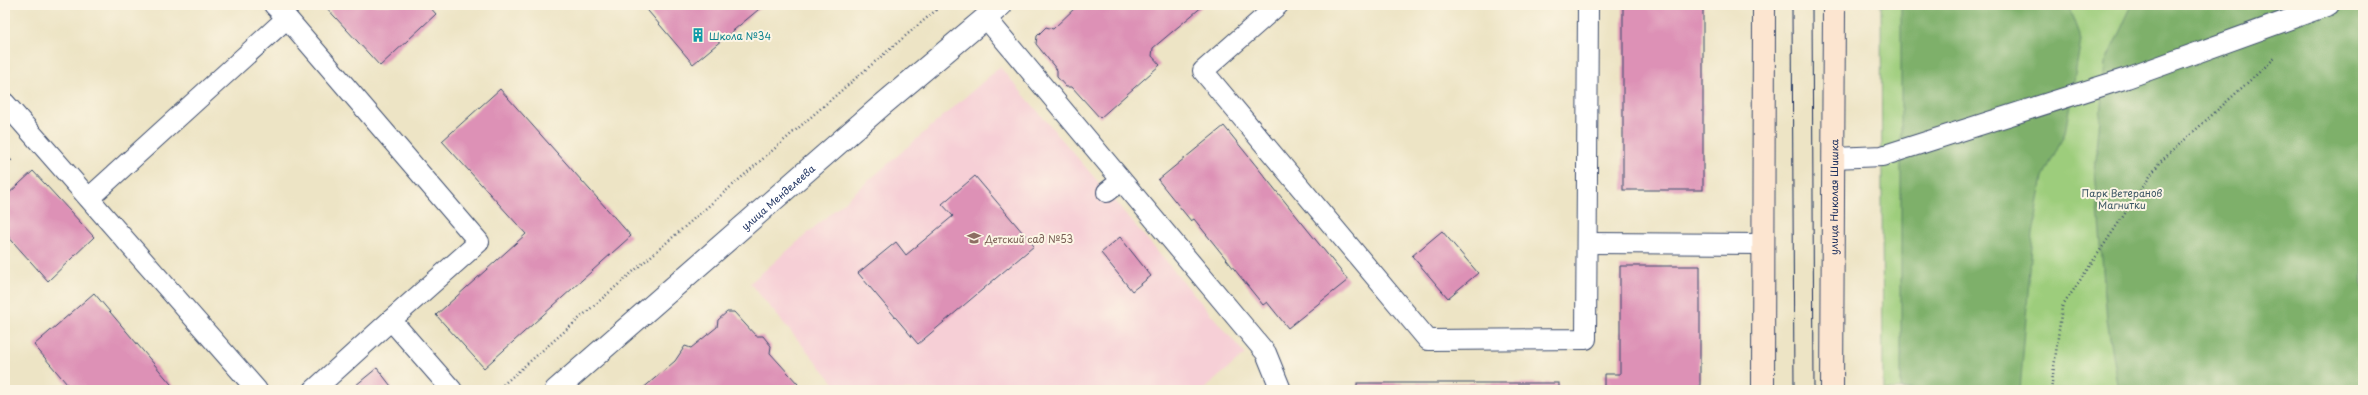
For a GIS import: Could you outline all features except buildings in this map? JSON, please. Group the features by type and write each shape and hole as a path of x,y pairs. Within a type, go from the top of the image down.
{"main road":[{"path":"1763,390 1764,5"},
{"name":"улица Николая Шишка","path":"1832,390 1834,5"}],"street":[{"name":"улица Менделеева","path":"556,390 881,106 994,12"}],"lane":[{"path":"1278,5 1202,71 1428,340 1586,339 1588,5"},
{"path":"1834,158 1882,156 2127,78 2330,5"},
{"path":"89,198 281,12 479,242 314,390"},
{"path":"994,12 1114,187 1266,353 1281,390"},
{"path":"5,103 257,390"},
{"path":"1587,243 1763,244"},
{"path":"391,320 452,390"}],"path":[{"path":"497,390 942,5"},
{"path":"2051,390 2062,306 2158,163 2282,52"}],"shaded area":[{"name":"Детский сад №53","path":"1000,67 1245,354 1203,390 840,390 750,283"}],"green space":[{"name":"Парк Ветеранов Магнитки","path":"1881,5 2363,5 2363,390 1883,390"},
{"path":"1901,5 2068,5 2081,40 2065,133 2043,177 2033,234 2020,390 1901,390"},
{"path":"2132,5 2363,5 2363,390 2119,390 2107,320 2095,171 2105,63"}],"tram line":[{"path":"1792,5 1794,390"},
{"path":"1812,5 1814,390"}],"place":[{"name":"Школа №34","path":"698,35"},
{"name":"Детский сад №53","path":"974,238"}]}
